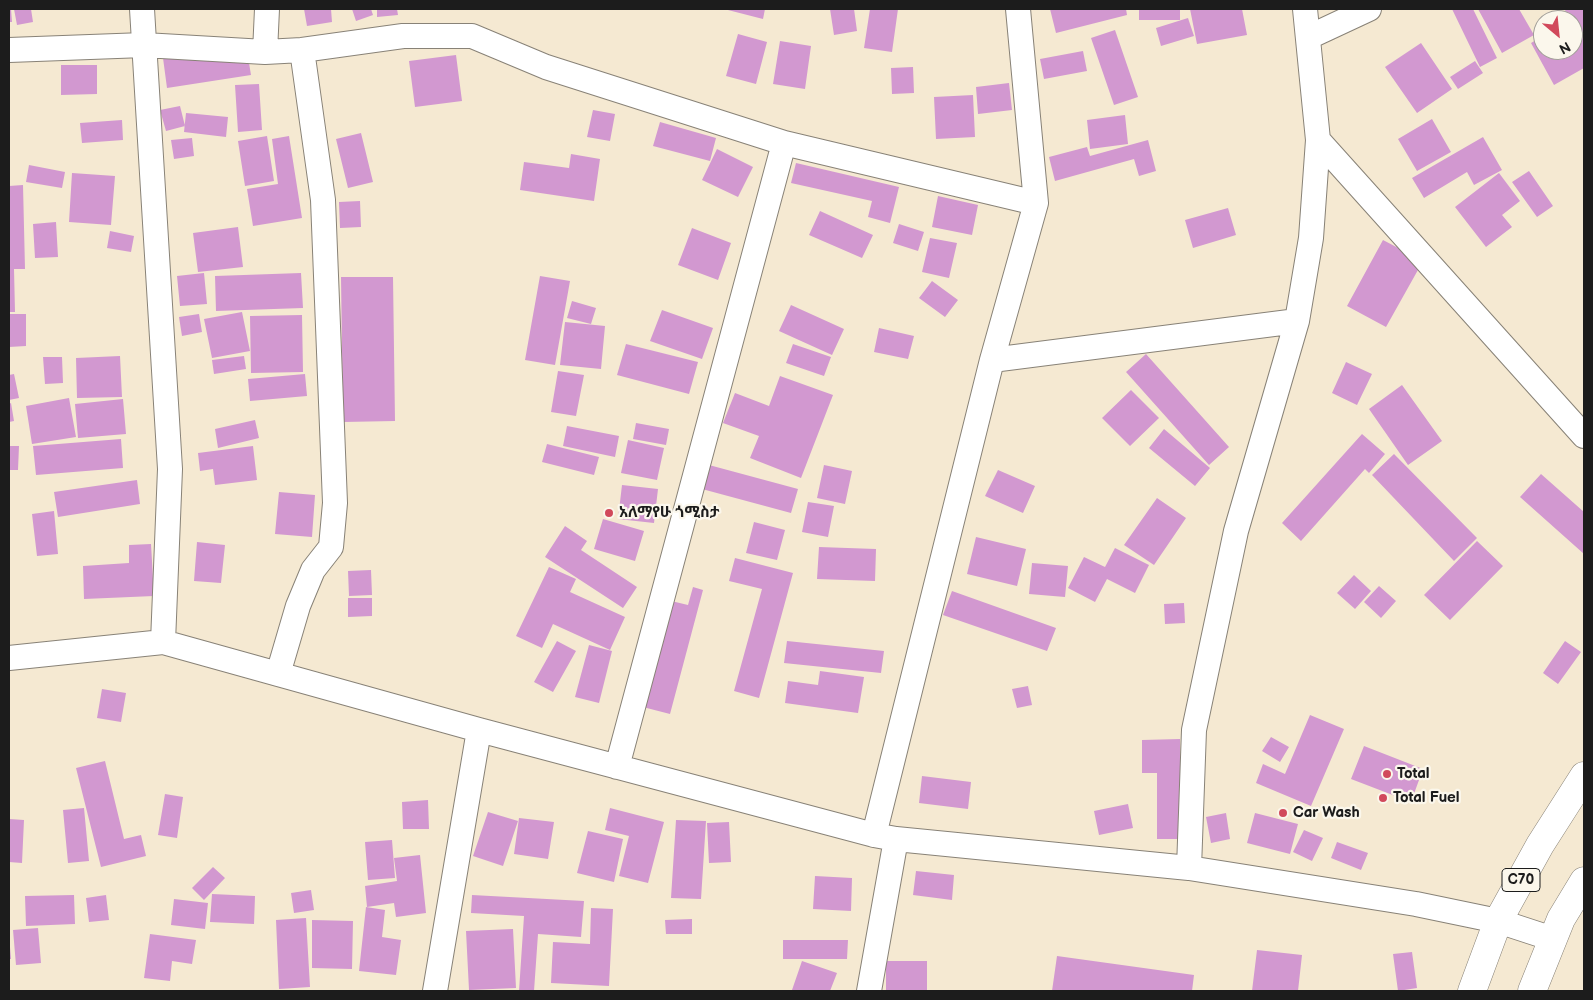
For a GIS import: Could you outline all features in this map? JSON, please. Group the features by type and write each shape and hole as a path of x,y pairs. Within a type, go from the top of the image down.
{"highway":[{"name":"C70","path":"1472,991 1498,921 1540,845 1584,776"},
{"path":"1532,991 1561,919 1584,881"}],"street":[{"path":"142,9 170,469 163,642"},
{"path":"265,52 267,9"},
{"path":"869,991 885,837 992,360 1036,203 1018,9"},
{"path":"1189,868 1194,730 1236,531 1297,321 1312,238 1318,140 1305,9"},
{"path":"1309,37 1369,9"},
{"path":"9,50 144,45 265,52 302,50 402,36 472,36 546,67 784,143 1036,203"},
{"path":"278,674 298,606 313,570 331,547 335,503 323,200 302,50"},
{"path":"1318,140 1584,436"},
{"path":"617,767 784,143"},
{"path":"992,360 1297,321"},
{"path":"9,658 163,642 479,730 885,837 1189,868 1416,904 1498,921 1553,939"},
{"path":"435,991 479,730"}],"building":[{"path":"9,9 11,9 12,22 9,22"},
{"path":"14,9 31,9 33,22 17,25"},
{"path":"304,9 331,9 332,22 307,26"},
{"path":"352,9 371,9 373,15 356,21"},
{"path":"377,9 397,9 398,15 377,17"},
{"path":"724,9 765,9 763,19"},
{"path":"830,9 854,9 857,31 834,35"},
{"path":"870,9 898,9 892,52 864,48"},
{"path":"1050,9 1126,9 1127,15 1056,33"},
{"path":"1139,9 1180,9 1180,20 1139,20"},
{"path":"1190,9 1242,9 1247,35 1197,44"},
{"path":"1452,9 1473,9 1497,58 1480,67"},
{"path":"1478,9 1519,9 1533,33 1533,36 1502,53"},
{"path":"1584,9 1583,35 1583,10 1565,10"},
{"path":"1188,18 1194,36 1161,46 1156,28"},
{"path":"1115,30 1138,97 1114,105 1091,38"},
{"path":"738,34 767,42 756,84 726,76"},
{"path":"1583,35 1584,68 1554,85 1540,60 1583,60"},
{"path":"780,41 811,46 805,89 773,84"},
{"path":"1421,43 1452,89 1417,113 1385,67"},
{"path":"246,45 251,75 167,88 163,58"},
{"path":"1083,51 1087,71 1044,79 1040,59"},
{"path":"456,55 462,101 415,107 409,61"},
{"path":"1475,61 1483,73 1458,89 1450,77"},
{"path":"61,65 97,65 97,94 61,95"},
{"path":"913,67 914,93 892,94 891,68"},
{"path":"1009,83 1012,110 978,114 976,87"},
{"path":"259,84 262,130 238,132 235,85"},
{"path":"973,95 975,137 936,139 934,97"},
{"path":"180,106 185,126 166,131 160,110"},
{"path":"593,110 615,114 610,141 587,137"},
{"path":"186,113 228,117 226,137 184,132"},
{"path":"1125,115 1128,144 1090,149 1087,120"},
{"path":"1432,119 1451,152 1417,171 1398,139"},
{"path":"122,120 123,140 82,143 80,123"},
{"path":"660,122 716,138 710,161 653,146"},
{"path":"361,133 373,182 348,188 336,139"},
{"path":"267,136 274,181 245,186 238,141"},
{"path":"289,136 302,218 253,226 247,189 278,184 272,139"},
{"path":"1483,137 1502,170 1474,185 1467,172 1424,198 1412,178"},
{"path":"192,138 194,156 174,159 171,140"},
{"path":"1148,140 1156,171 1139,176 1134,159 1055,181 1049,157 1087,147 1090,156"},
{"path":"717,149 753,167 738,197 702,180"},
{"path":"571,154 600,159 594,201 520,190 524,162 569,168"},
{"path":"796,163 899,187 890,223 868,217 872,201 791,183"},
{"path":"29,165 65,172 62,188 26,182"},
{"path":"1529,171 1553,206 1537,217 1512,182"},
{"path":"72,173 115,176 111,225 69,222"},
{"path":"1499,173 1520,201 1502,215 1512,227 1486,247 1455,207"},
{"path":"23,185 25,269 14,269 15,312 9,312 9,186"},
{"path":"938,196 978,205 972,235 932,227"},
{"path":"360,201 361,227 340,228 339,202"},
{"path":"1228,208 1236,235 1193,248 1185,220"},
{"path":"820,211 873,235 862,258 809,235"},
{"path":"56,222 58,257 35,258 33,224"},
{"path":"899,224 924,232 918,251 893,243"},
{"path":"238,227 243,267 198,272 193,233"},
{"path":"692,228 731,243 718,280 678,265"},
{"path":"110,231 134,236 131,252 107,248"},
{"path":"930,238 957,243 949,278 922,272"},
{"path":"1383,240 1423,261 1386,327 1347,306"},
{"path":"204,273 207,304 180,306 177,276"},
{"path":"301,273 303,308 216,311 215,276"},
{"path":"540,276 570,281 555,365 525,360"},
{"path":"341,277 393,277 395,421 343,422"},
{"path":"932,281 958,300 945,317 919,298"},
{"path":"572,301 596,308 591,324 567,318"},
{"path":"791,305 844,329 832,355 779,331"},
{"path":"662,310 713,328 702,359 650,341"},
{"path":"242,312 250,351 212,358 204,319"},
{"path":"9,314 26,314 26,346 9,347"},
{"path":"199,314 202,332 182,336 179,317"},
{"path":"302,315 303,372 251,373 250,316"},
{"path":"565,322 605,326 601,369 560,365"},
{"path":"879,328 914,336 908,359 874,352"},
{"path":"626,344 698,362 689,394 617,375"},
{"path":"793,344 831,357 824,376 786,363"},
{"path":"1146,354 1229,447 1209,465 1126,372"},
{"path":"120,356 122,397 77,398 76,358"},
{"path":"244,356 246,369 214,374 212,360"},
{"path":"43,357 62,357 63,383 45,384"},
{"path":"1346,362 1372,374 1357,405 1332,393"},
{"path":"558,371 584,375 576,416 551,412"},
{"path":"14,374 19,398 9,400 9,375"},
{"path":"305,374 307,396 250,401 248,379"},
{"path":"780,376 833,395 801,478 750,458 759,436 723,423 735,393 769,406"},
{"path":"1402,385 1442,441 1408,465 1369,409"},
{"path":"1131,390 1159,418 1130,446 1102,418"},
{"path":"69,398 76,437 32,444 26,406"},
{"path":"123,399 126,434 78,438 75,404"},
{"path":"11,403 14,421 9,422 9,404"},
{"path":"255,420 259,438 218,448 215,429"},
{"path":"636,423 669,429 666,445 633,439"},
{"path":"567,426 619,436 615,457 563,446"},
{"path":"1164,429 1210,468 1195,486 1149,448"},
{"path":"1362,434 1385,454 1369,473 1365,469 1301,541 1282,523"},
{"path":"121,439 123,468 36,475 33,446"},
{"path":"628,440 664,448 657,480 621,473"},
{"path":"547,444 599,457 594,475 542,462"},
{"path":"9,446 19,446 18,470 9,470"},
{"path":"253,446 257,480 215,485 213,469 200,471 198,453"},
{"path":"1394,454 1477,538 1454,561 1372,475"},
{"path":"709,465 798,489 791,513 702,489"},
{"path":"824,465 852,471 845,504 817,498"},
{"path":"998,470 1035,486 1023,513 985,496"},
{"path":"1541,474 1584,512 1584,554 1520,497"},
{"path":"137,480 140,504 58,517 54,492"},
{"path":"622,485 658,489 654,523 618,519"},
{"path":"279,492 315,495 312,537 275,534"},
{"path":"1157,498 1186,518 1154,565 1124,545"},
{"path":"808,502 834,506 828,537 802,532"},
{"path":"54,511 58,554 37,556 32,514"},
{"path":"603,519 644,531 635,561 594,549"},
{"path":"754,522 785,530 777,560 746,553"},
{"path":"565,526 587,541 581,550 637,587 623,608 545,557"},
{"path":"976,537 1026,549 1017,586 967,574"},
{"path":"1477,541 1503,566 1450,620 1424,595"},
{"path":"197,542 225,545 221,583 194,581"},
{"path":"151,544 154,596 84,599 83,566 129,563 129,545"},
{"path":"819,547 876,549 875,581 817,579"},
{"path":"1115,548 1149,565 1135,593 1107,579 1095,602 1068,588 1084,557 1105,567"},
{"path":"735,558 793,573 759,698 734,691 762,589 729,581"},
{"path":"1032,563 1068,566 1065,597 1029,594"},
{"path":"549,567 576,579 570,592 625,617 610,650 553,624 542,648 516,636"},
{"path":"371,570 372,595 349,596 348,571"},
{"path":"1354,575 1371,591 1355,609 1337,593"},
{"path":"1379,586 1396,601 1381,618 1364,602"},
{"path":"693,587 703,590 670,714 639,706 667,600 688,605"},
{"path":"952,591 1056,628 1047,651 943,615"},
{"path":"348,598 372,598 372,616 348,617"},
{"path":"1184,603 1185,623 1165,624 1164,604"},
{"path":"557,641 576,651 553,692 534,682"},
{"path":"787,641 884,651 881,673 784,663"},
{"path":"1565,641 1581,652 1558,684 1543,673"},
{"path":"589,645 612,651 599,703 575,697"},
{"path":"820,671 864,677 858,713 785,703 788,681 818,685"},
{"path":"1028,686 1032,705 1017,708 1012,689"},
{"path":"102,689 126,693 121,722 97,718"},
{"path":"1310,715 1344,729 1311,806 1256,783 1263,764 1285,774"},
{"path":"1271,737 1289,747 1280,762 1262,751"},
{"path":"1180,739 1181,839 1157,839 1157,773 1142,773 1142,740"},
{"name":"Total","path":"1364,746 1423,769 1411,802 1351,779"},
{"path":"105,761 124,839 141,835 146,856 101,867 76,768"},
{"path":"922,776 971,782 968,809 919,803"},
{"path":"165,794 183,797 177,838 158,835"},
{"path":"428,800 429,829 403,829 402,802"},
{"path":"1128,804 1133,828 1099,835 1094,811"},
{"path":"84,808 89,861 68,863 63,810"},
{"path":"610,808 664,822 648,883 619,876 629,836 605,830"},
{"path":"488,812 518,821 503,866 473,856"},
{"path":"1226,813 1230,839 1211,843 1206,817"},
{"path":"1255,813 1298,824 1290,854 1247,843"},
{"path":"519,818 554,822 548,859 514,854"},
{"path":"9,819 24,820 22,863 9,862"},
{"path":"676,820 706,821 701,899 671,898"},
{"path":"729,822 731,862 709,863 707,823"},
{"path":"1304,830 1323,838 1312,861 1293,852"},
{"path":"588,831 623,839 614,882 577,873"},
{"path":"392,840 395,878 368,880 365,842"},
{"path":"1337,842 1368,853 1361,870 1331,858"},
{"path":"420,855 426,913 396,917 394,903 367,907 365,886 397,881 394,858"},
{"path":"213,867 225,878 204,900 192,888"},
{"path":"916,871 954,875 952,900 913,895"},
{"path":"815,876 852,878 851,911 813,909"},
{"path":"311,890 314,910 294,913 291,893"},
{"path":"212,894 255,896 254,924 210,922"},
{"path":"74,895 75,924 26,926 25,896"},
{"path":"106,895 109,920 89,922 86,898"},
{"path":"472,895 584,901 581,937 538,934 534,991 519,991 524,916 471,913"},
{"path":"174,899 208,903 205,929 171,925"},
{"path":"366,907 385,910 382,937 401,940 396,975 359,971"},
{"path":"591,908 613,909 609,986 551,983 553,942 590,944"},
{"path":"306,918 310,987 279,989 276,920"},
{"path":"692,919 692,934 666,934 665,920"},
{"path":"312,920 353,921 352,969 312,968"},
{"path":"38,928 41,963 16,965 13,930"},
{"path":"513,929 516,988 469,990 466,931"},
{"path":"150,934 196,940 192,964 172,961 170,981 144,978"},
{"path":"783,940 848,940 847,959 783,959"},
{"path":"10,947 11,959 9,959"},
{"path":"1257,950 1302,955 1298,991 1252,991"},
{"path":"1412,952 1417,988 1398,991 1393,954"},
{"path":"1057,956 1194,975 1192,991 1052,991"},
{"path":"802,961 837,973 830,991 792,990"},
{"path":"886,961 927,961 927,991 886,991"}],"place":[{"name":"አለማየሁ ጎሚስታ","path":"609,513"},
{"name":"Total","path":"1387,774"},
{"name":"Total Fuel","path":"1383,798"},
{"name":"Car Wash","path":"1283,813"}]}
